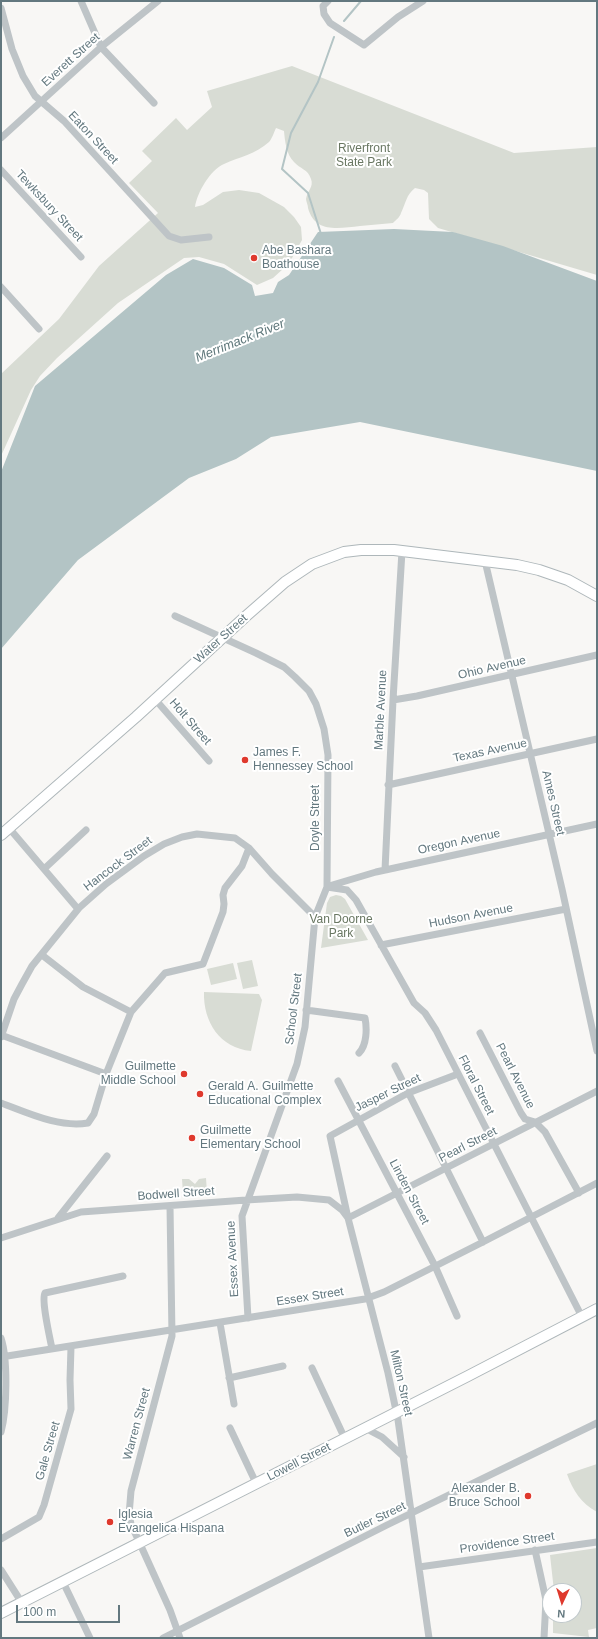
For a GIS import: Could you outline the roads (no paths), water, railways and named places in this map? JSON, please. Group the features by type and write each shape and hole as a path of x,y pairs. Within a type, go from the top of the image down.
{"main road":[{"name":"Water Street","path":"5,832 136,717 154,698 285,582 312,564 344,552 361,550 402,551 486,560 539,570 568,580 597,596"},
{"name":"Lowell Street","path":"1,1613 345,1439 597,1309"}],"street":[{"path":"81,1 101,47 154,103"},
{"name":"Everett Street","path":"1,138 101,47 158,1"},
{"path":"328,1 324,6 324,14 330,23 364,46 395,19 423,1"},
{"name":"Eaton Street","path":"1,8 12,49 23,76 35,96 64,121 169,236 181,240 209,237"},
{"name":"Tewksbury Street","path":"1,170 81,257"},
{"path":"1,287 39,330"},
{"name":"Marble Avenue","path":"385,870 388,785 402,551"},
{"name":"Ames Street","path":"486,560 566,908 597,1051"},
{"name":"Doyle Street","path":"175,616 284,667 309,691 316,704 324,729 328,755 327,887"},
{"name":"Ohio Avenue","path":"393,700 597,656"},
{"name":"Holt Street","path":"154,698 209,761"},
{"name":"Texas Avenue","path":"388,785 597,739"},
{"name":"Oregon Avenue","path":"327,887 385,870 597,824"},
{"path":"44,869 86,830"},
{"path":"5,832 44,869 78,909"},
{"name":"Hancock Street","path":"1,1036 14,999 32,966 78,909 106,884 144,856 164,844 182,837 197,834 235,838 250,848 272,874 315,918"},
{"path":"1,1103 42,1118 79,1125 88,1123 94,1114 106,1074 131,1012 165,973 203,964 223,912 223,895 225,888 242,866 250,848"},
{"name":"School Street","path":"246,1200 296,1064 305,1027 315,918 327,887"},
{"name":"Floral Street","path":"327,887 347,890 356,900 414,1004 425,1013 436,1030 582,1317"},
{"name":"Hudson Avenue","path":"381,945 566,908"},
{"path":"42,955 83,986 131,1012"},
{"path":"306,1010 365,1018 366,1025 364,1044 363,1049 359,1053"},
{"name":"Pearl Avenue","path":"480,1033 521,1113 525,1119 535,1122 545,1132 579,1193"},
{"path":"1,1036 106,1074"},
{"path":"395,1066 483,1242"},
{"name":"Jasper Street","path":"330,1136 408,1093 458,1074"},
{"name":"Linden Street","path":"338,1081 435,1266 457,1316"},
{"name":"Pearl Street","path":"348,1218 597,1091"},
{"name":"Milton Street","path":"330,1136 348,1218 397,1412 429,1638"},
{"path":"58,1219 107,1156"},
{"name":"Essex Street","path":"3,1357 369,1298 384,1292 531,1218 597,1183"},
{"name":"Bodwell Street","path":"1,1238 81,1212 297,1197 329,1200 342,1210 348,1218"},
{"name":"Essex Avenue","path":"246,1200 242,1216 248,1318"},
{"name":"Warren Street","path":"170,1206 171,1341 131,1491 129,1515 139,1543 170,1610 180,1638"},
{"path":"52,1349 45,1306 45,1293 123,1276"},
{"path":"220,1323 234,1404"},
{"path":"1,1338 4,1398 1,1432"},
{"name":"Gale Street","path":"1,1539 38,1517 44,1506 71,1409 71,1346"},
{"path":"229,1378 283,1366"},
{"path":"312,1368 345,1439"},
{"name":"Butler Street","path":"163,1638 597,1423"},
{"path":"230,1428 256,1483"},
{"path":"365,1428 382,1437 404,1457"},
{"name":"Providence Street","path":"420,1567 597,1542"},
{"path":"535,1550 546,1600 544,1638"},
{"path":"1,1570 22,1602"},
{"path":"63,1582 90,1638"}],"water":[{"name":"Merrimack River","path":"394,229 453,232 503,246 597,281 597,471 360,422 271,437 236,459 189,478 78,560 1,649 1,472 35,386 166,275 193,259 224,268 252,285 255,296 273,293 278,282 289,275 318,232"}],"waterway":[{"path":"344,21 361,1"},
{"path":"321,234 308,193 282,169 291,133 318,82 334,37"}],"place":[{"name":"Abe Bashara Boathouse","path":"254,258"},
{"name":"James F. Hennessey School","path":"245,760"},
{"name":"Guilmette Middle School","path":"184,1074"},
{"name":"Gerald A. Guilmette Educational Complex","path":"200,1094"},
{"name":"Guilmette Elementary School","path":"192,1138"},
{"name":"Alexander B. Bruce School","path":"528,1496"},
{"name":"Iglesia Evangelica Hispana","path":"110,1522"}],"park label":[{"name":"Riverfront State Park","path":"364,156"},
{"name":"Van Doorne Park","path":"341,927"}]}
